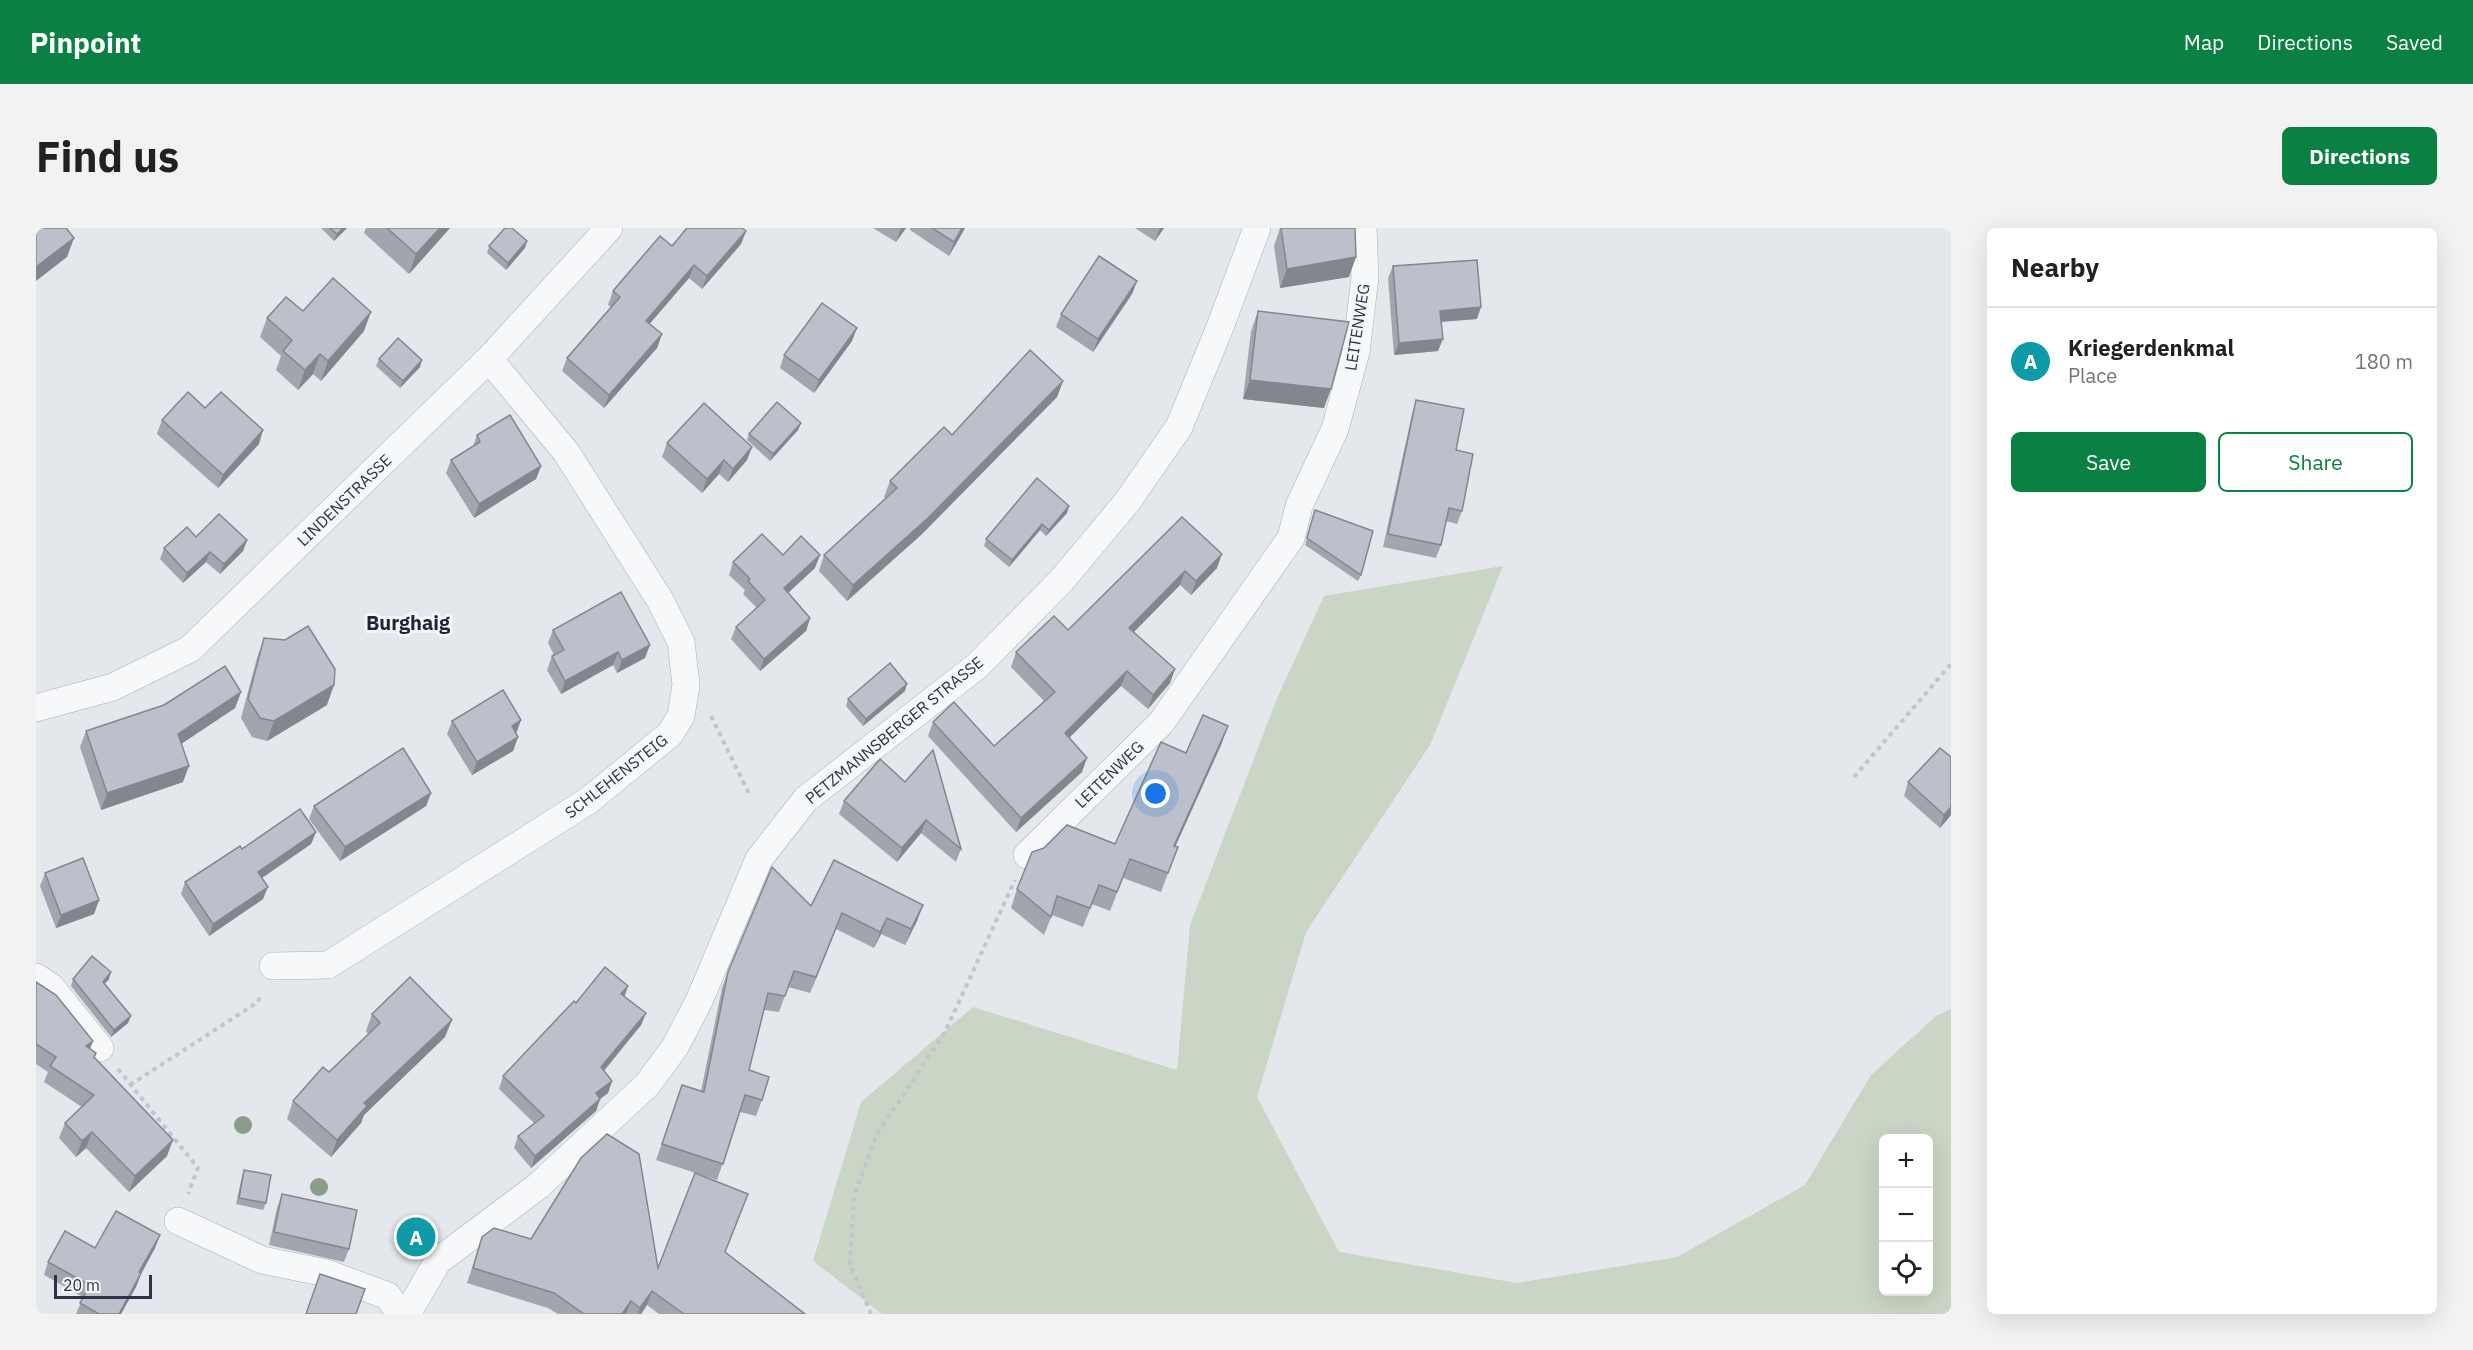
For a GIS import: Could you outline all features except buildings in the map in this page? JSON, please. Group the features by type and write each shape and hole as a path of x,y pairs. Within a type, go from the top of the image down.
{"street":[{"name":"LINDENSTRASSE","path":"36,708 113,687 190,649 489,359 609,228"},
{"name":"PETZMANNSBERGER STRASSE","path":"407,1314 438,1260 538,1186 647,1085 675,1047 699,1001 759,859 806,799 977,666 1061,581 1127,502 1179,428 1257,228"},
{"name":"LEITENWEG","path":"1027,855 1161,723 1291,538 1299,506 1335,429 1356,352 1365,277 1363,228"},
{"name":"SCHLEHENSTEIG","path":"273,966 328,965 588,801 670,734 681,716 686,685 681,642 660,600 566,452 489,359"},
{"path":"36,977 51,987 100,1048"},
{"path":"178,1221 261,1260 326,1273 388,1296 400,1314"}],"path":[{"path":"1854,777 1951,664"},
{"path":"686,685 699,690 750,796"},
{"path":"871,1314 850,1265 854,1196 876,1134 945,1032 1027,855"},
{"path":"130,1084 258,1002 273,966"},
{"path":"100,1048 198,1168 178,1221"}],"green space":[{"path":"1503,566 1430,745 1306,932 1257,1097 1339,1252 1517,1283 1677,1257 1805,1185 1871,1075 1936,1016 1951,1009 1951,1314 882,1314 813,1261 861,1102 973,1007 1177,1070 1190,925 1278,696 1324,596"}],"place":[{"name":"Kriegerdenkmal","path":"416,1237"}],"district":[{"name":"Burghaig","path":"408,623"}]}
